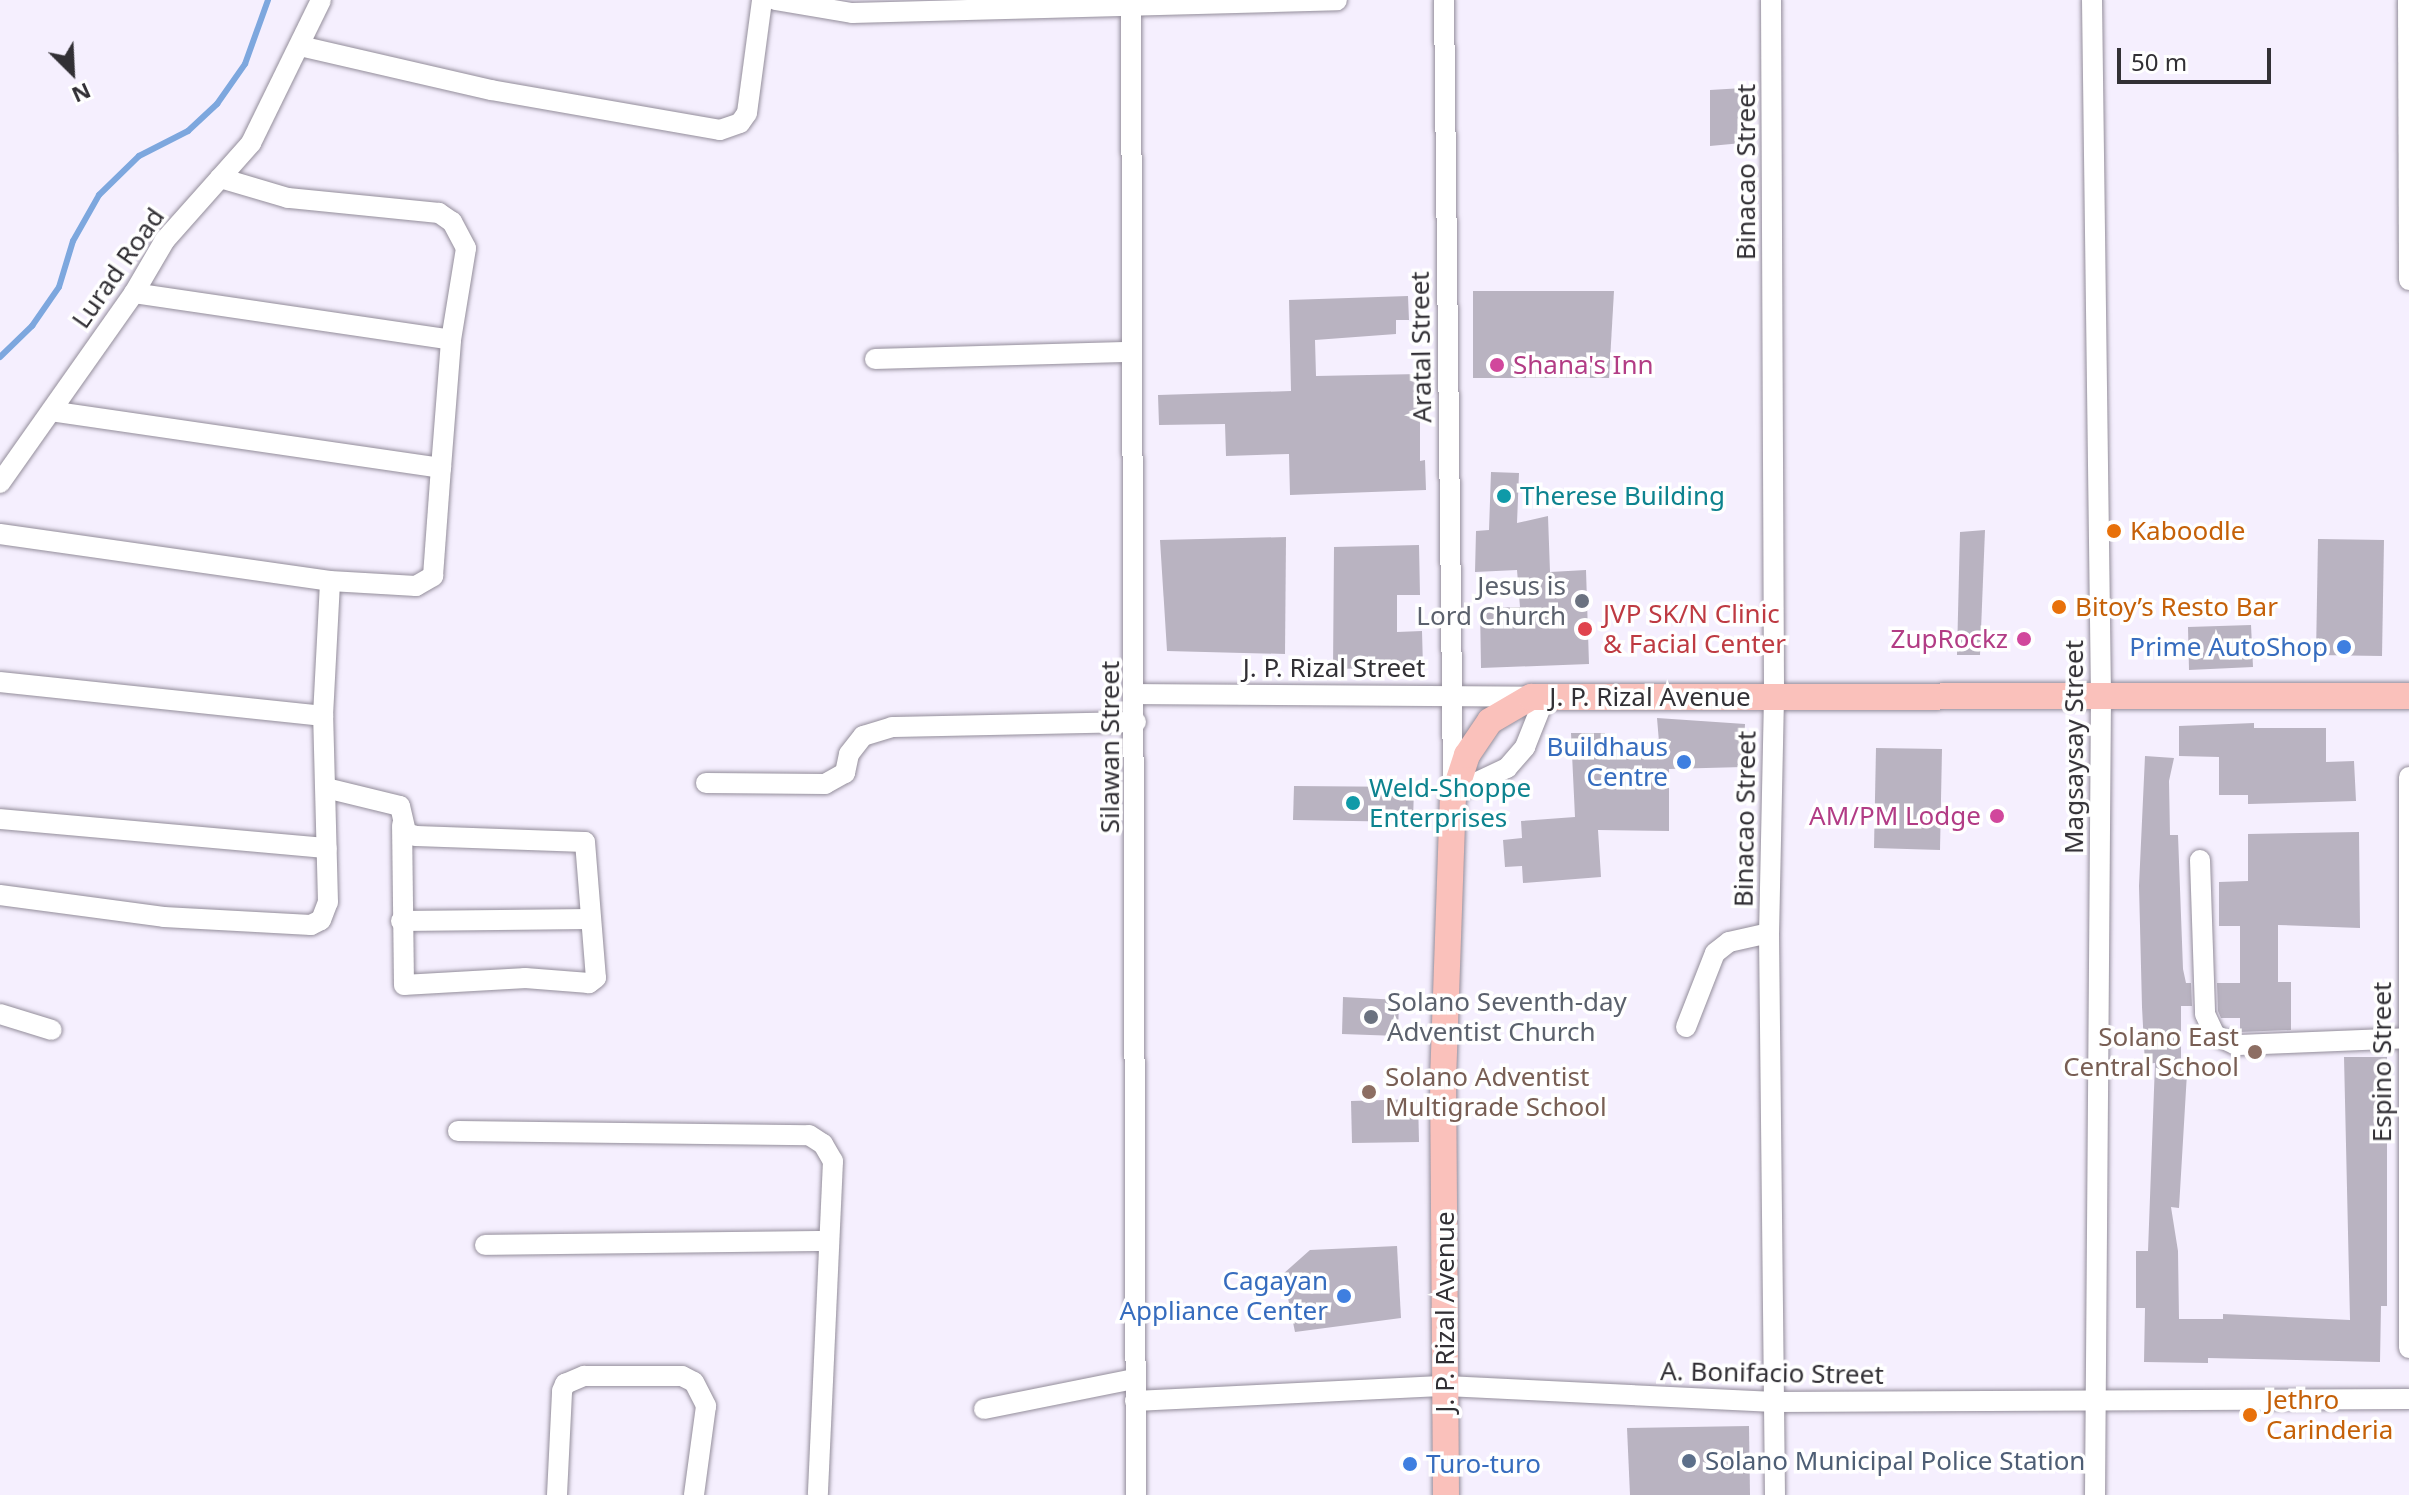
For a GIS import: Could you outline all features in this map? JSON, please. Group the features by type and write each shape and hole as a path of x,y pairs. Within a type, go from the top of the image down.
{"main road":[{"name":"J. P. Rizal Avenue","path":"1446,1495 1443,1081 1454,796 1475,739 1490,721 1538,697 2409,696"}],"street":[{"name":"Lurad Road","path":"0,483 134,293 165,240 251,143 321,0"},
{"path":"300,46 491,90 720,130 740,123 747,113 762,0"},
{"path":"775,0 852,13 1131,2 1337,0"},
{"name":"Aratal Street","path":"1444,0 1454,796"},
{"name":"Binacao Street","path":"1771,0 1774,697 1769,933 1775,1495"},
{"name":"Magsaysay Street","path":"2092,0 2101,697 2095,1495"},
{"path":"2408,0 2409,280"},
{"name":"Silawan Street","path":"1131,2 1136,694 1136,1495"},
{"path":"0,534 330,581 416,586 433,576 451,340 466,248 452,222 439,213 288,198 220,178"},
{"path":"134,293 451,340"},
{"path":"875,359 1132,352"},
{"path":"52,411 441,468"},
{"path":"0,895 164,917 311,925 327,912 323,716 330,581"},
{"path":"0,682 323,716"},
{"name":"J. P. Rizal Street","path":"1136,694 1538,697"},
{"path":"1454,796 1507,768 1529,740 1538,697"},
{"path":"706,783 825,784 845,773 849,754 863,736 892,727 1136,722"},
{"name":"Espino Street","path":"2409,777 2409,1348"},
{"path":"326,788 400,806 400,977 412,988 525,978 589,983 596,978 585,842 416,836 402,825"},
{"path":"0,819 327,848"},
{"path":"2200,860 2205,1014 2215,1035 2236,1045 2408,1038"},
{"path":"401,921 590,919"},
{"path":"1686,1027 1715,953 1729,942 1769,933"},
{"path":"6,1015 52,1030"},
{"path":"458,1131 809,1135 823,1144 833,1161 818,1495"},
{"path":"485,1245 829,1241"},
{"path":"557,1495 562,1391 565,1384 584,1376 682,1376 694,1382 706,1406 694,1495"},
{"path":"984,1409 1134,1379"},
{"name":"A. Bonifacio Street","path":"1135,1401 1446,1386 1775,1402 2409,1399"}],"building":[{"path":"1743,88 1742,143 1710,146 1710,90"},
{"path":"1473,291 1614,291 1609,378 1473,378"},
{"path":"1408,296 1409,320 1396,320 1396,334 1315,340 1316,376 1420,374 1420,461 1425,460 1426,490 1290,495 1289,454 1226,456 1225,424 1159,425 1158,395 1291,391 1289,300"},
{"path":"1491,472 1519,473 1517,523 1548,516 1550,572 1586,570 1589,664 1481,668 1480,608 1520,607 1517,570 1475,572 1476,531 1489,530"},
{"path":"1985,530 1980,655 1957,655 1960,532"},
{"path":"1286,537 1285,654 1167,651 1160,540"},
{"path":"2318,539 2384,540 2382,656 2316,655"},
{"path":"1419,545 1420,595 1397,595 1397,632 1422,631 1423,667 1333,669 1334,547"},
{"path":"2251,625 2253,667 2189,670 2188,627"},
{"path":"1657,718 1745,724 1743,767 1669,769 1669,831 1598,830 1601,877 1523,883 1522,866 1505,867 1503,840 1522,838 1521,821 1575,817 1571,733 1605,733 1605,742 1659,742"},
{"path":"2254,723 2254,728 2326,728 2326,762 2354,761 2356,801 2248,804 2248,795 2219,795 2219,757 2179,756 2179,726"},
{"path":"1876,748 1942,749 1940,850 1874,848"},
{"path":"2145,756 2174,758 2169,781 2170,835 2178,835 2183,969 2186,983 2191,983 2192,1006 2181,1006 2181,1073 2187,1073 2179,1208 2171,1207 2178,1251 2179,1319 2223,1319 2223,1314 2350,1320 2344,1057 2387,1057 2387,1306 2381,1306 2380,1362 2208,1358 2208,1363 2144,1362 2145,1308 2136,1308 2136,1251 2148,1251 2155,1063 2145,1064 2142,1007 2139,886"},
{"name":"Weld-Shoppe Enterprises","path":"1294,786 1414,787 1413,822 1293,820"},
{"path":"2359,832 2360,928 2278,925 2278,982 2291,982 2291,1030 2240,1032 2240,1018 2221,1018 2218,1011 2217,983 2240,983 2240,926 2219,926 2219,882 2248,881 2248,834"},
{"name":"Solano Seventh-day Adventist Church","path":"1343,997 1399,1000 1398,1036 1342,1034"},
{"path":"1418,1099 1419,1142 1352,1143 1351,1101"},
{"name":"Cagayan Appliance Center","path":"1397,1246 1401,1318 1295,1332 1283,1274 1310,1250"},
{"name":"Solano Municipal Police Station","path":"1749,1426 1750,1495 1630,1495 1627,1428"}],"waterway":[{"path":"0,357 32,326 59,287 73,241 99,195 139,156 188,131 217,104 245,64 268,0"}],"place":[{"name":"Shana's Inn","path":"1497,365"},
{"name":"Therese Building","path":"1504,496"},
{"name":"Kaboodle","path":"2114,531"},
{"name":"Jesus is Lord Church","path":"1582,601"},
{"name":"Bitoy’s Resto Bar","path":"2059,607"},
{"name":"JVP SK/N Clinic & Facial Center","path":"1585,629"},
{"name":"ZupRockz","path":"2024,639"},
{"name":"Prime AutoShop","path":"2344,647"},
{"name":"Buildhaus Centre","path":"1684,762"},
{"name":"Weld-Shoppe Enterprises","path":"1353,803"},
{"name":"AM/PM Lodge","path":"1997,816"},
{"name":"Solano Seventh-day Adventist Church","path":"1371,1017"},
{"name":"Solano East Central School","path":"2255,1052"},
{"name":"Solano Adventist Multigrade School","path":"1369,1092"},
{"name":"Cagayan Appliance Center","path":"1344,1296"},
{"name":"Jethro Carinderia","path":"2250,1415"},
{"name":"Solano Municipal Police Station","path":"1689,1461"},
{"name":"Turo-turo","path":"1410,1464"}]}
